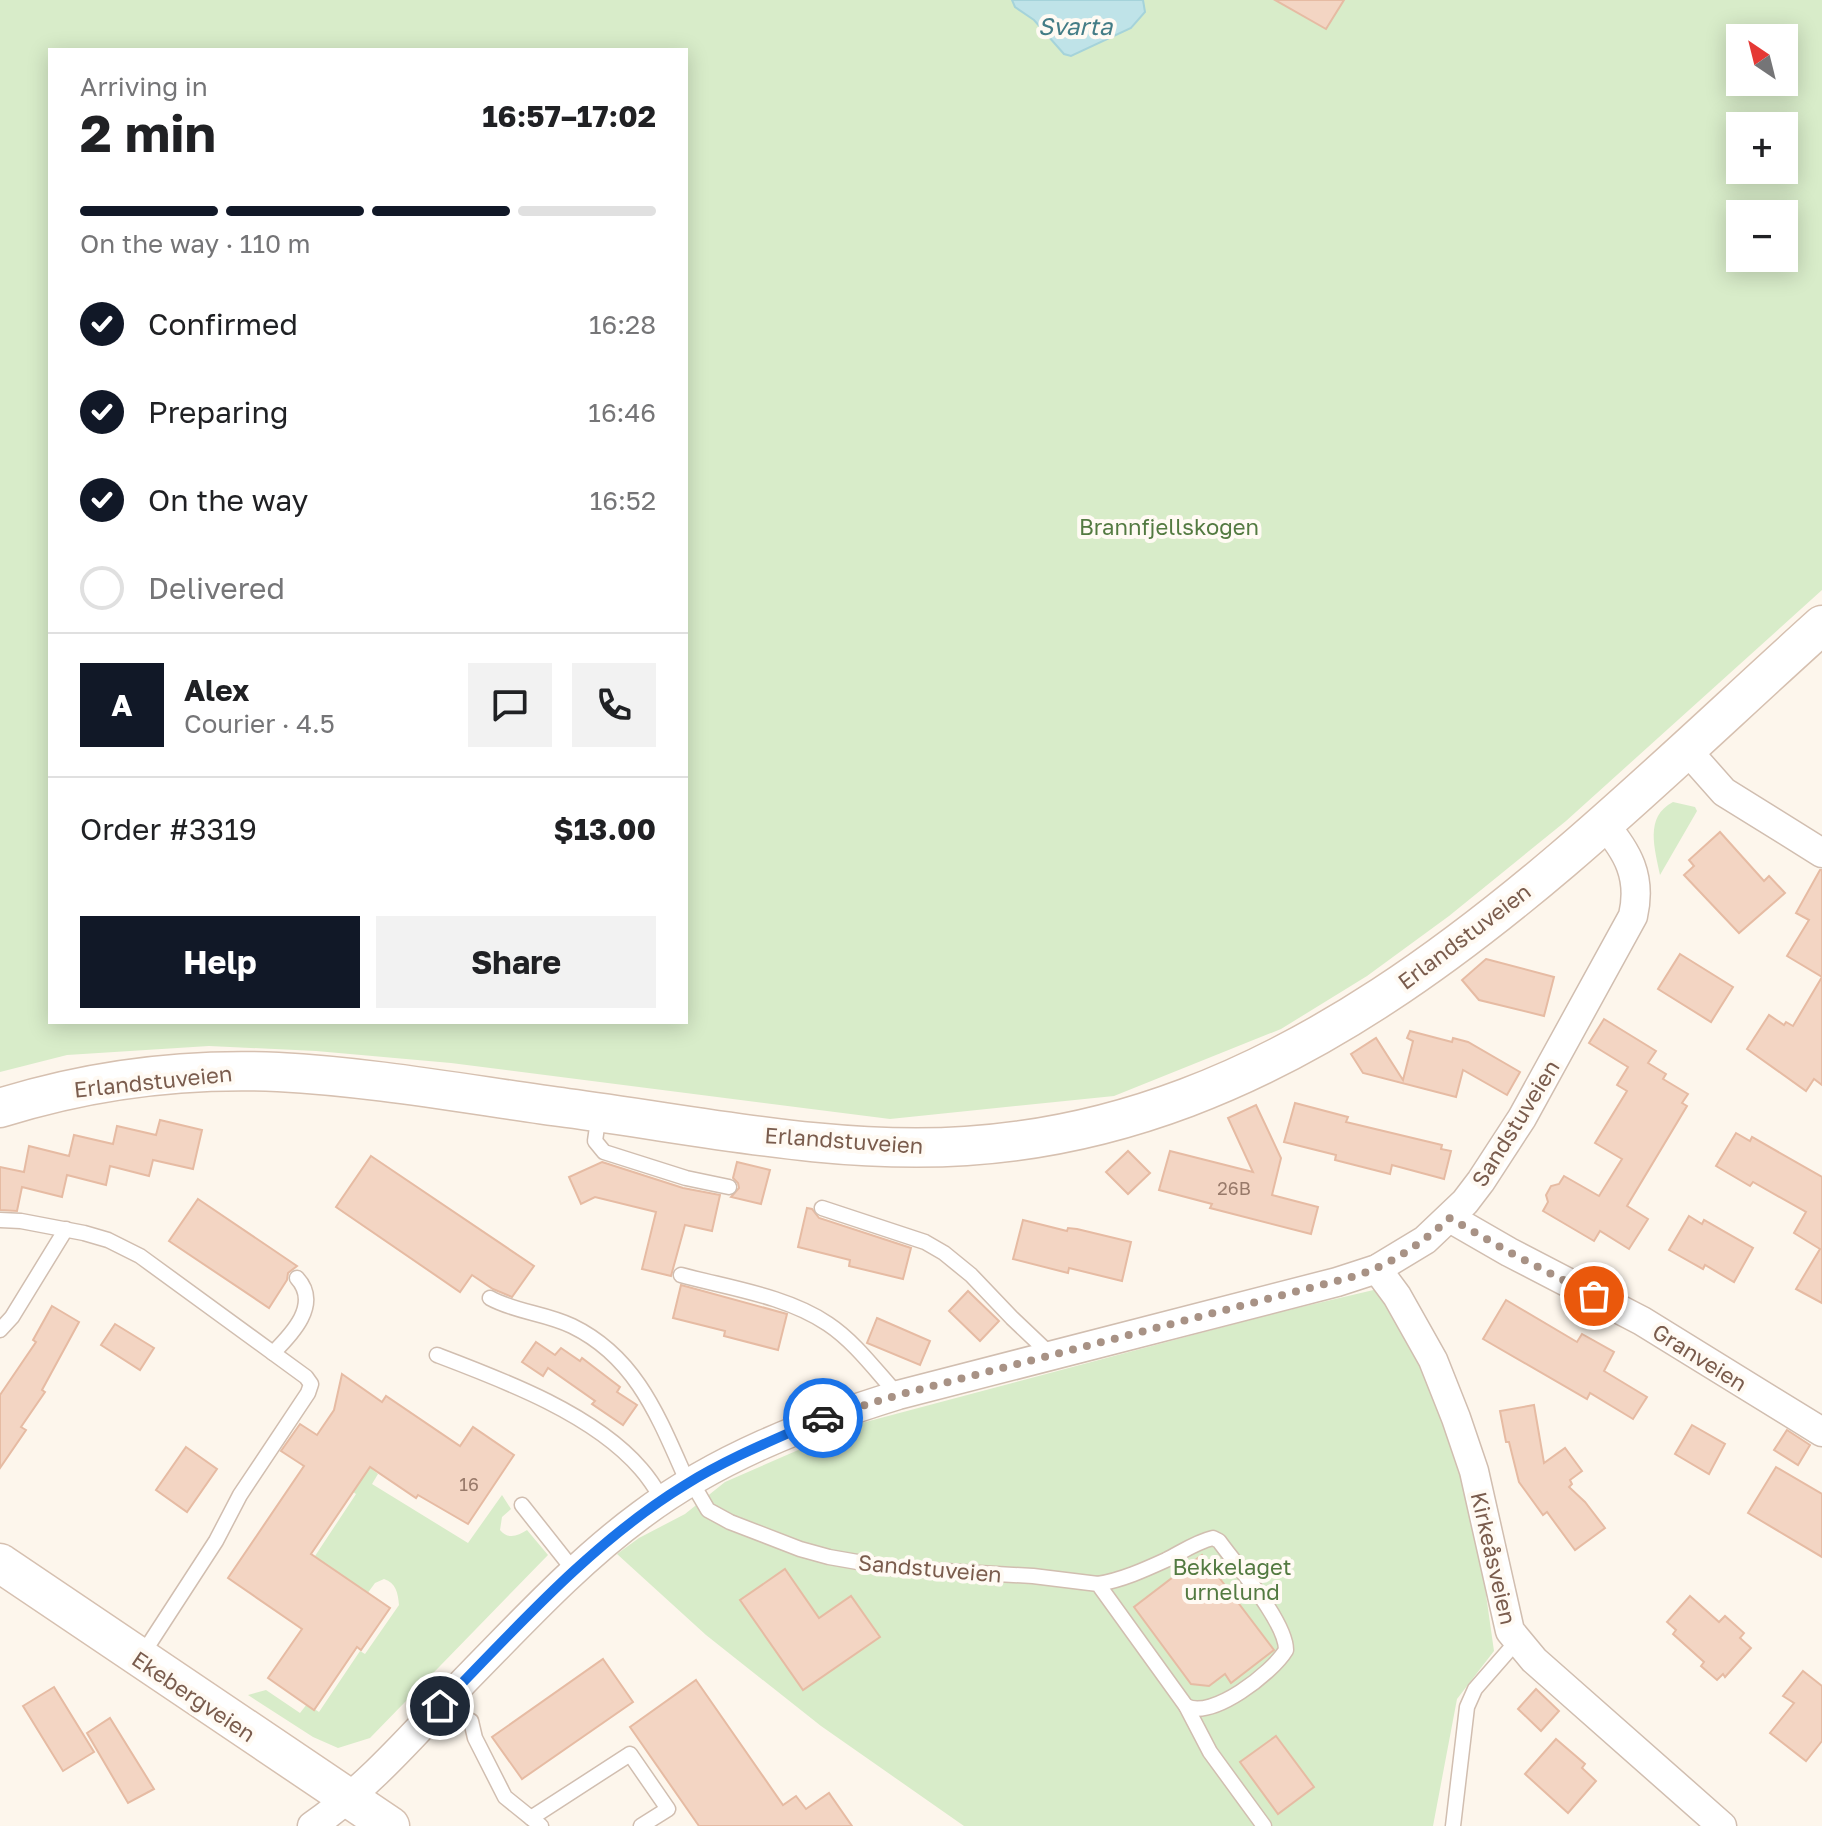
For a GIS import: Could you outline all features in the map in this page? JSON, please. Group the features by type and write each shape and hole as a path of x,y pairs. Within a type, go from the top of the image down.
{"street":[{"path":"1603,823 1822,625"},
{"path":"1685,748 1724,792 1822,853"},
{"name":"Erlandstuveien","path":"0,1108 45,1095 125,1080 239,1071 325,1076 788,1139 881,1146 962,1147 1047,1136 1120,1120 1200,1095 1332,1030 1446,953 1520,895 1603,823"},
{"name":"Sandstuveien","path":"312,1826 393,1759 440,1706 575,1572 626,1526 689,1482 752,1449 827,1417 898,1395 1337,1282 1377,1269 1425,1240 1450,1218 1481,1181 1522,1118 1633,916 1637,891 1631,862 1603,823"},
{"name":"Granveien","path":"1450,1218 1642,1321 1822,1432"},
{"name":"Kirkeåsveien","path":"1377,1269 1421,1338 1456,1418 1474,1471 1510,1631 1534,1660 1722,1826"},
{"name":"Ekebergveien","path":"0,1563 390,1826"}],"lane":[{"path":"599,1112 595,1141 604,1152 686,1178 729,1187"},
{"path":"822,1208 925,1242 944,1253 971,1275 1051,1355"},
{"path":"0,1220 66,1229 108,1240 140,1256 306,1377 311,1384 240,1495 181,1606 139,1659"},
{"path":"0,1330 12,1317 66,1229"},
{"path":"681,1275 773,1300 828,1324 847,1339 898,1395"},
{"path":"273,1353 291,1335 305,1309 307,1298 303,1284 297,1278"},
{"path":"490,1298 505,1307 546,1315 575,1327 619,1360 661,1418 689,1482"},
{"path":"437,1355 505,1381 565,1411 640,1468 662,1499"},
{"name":"Sandstuveien","path":"689,1482 708,1510 730,1522 800,1549 892,1568 1033,1576 1098,1584 1128,1576 1213,1538 1219,1541 1252,1585 1284,1634 1286,1650 1260,1677 1234,1696 1205,1708 1194,1710 1186,1706"},
{"path":"522,1505 575,1572"},
{"path":"1098,1584 1186,1706 1210,1752 1264,1826"},
{"path":"1453,1826 1467,1707 1475,1689 1517,1641"},
{"path":"440,1706 471,1721 475,1738 505,1797 536,1822 630,1754 668,1809 641,1826"}],"green space":[{"name":"Brannfjellskogen","path":"0,0 1012,0 1054,39 1077,51 1132,28 1145,12 1143,0 1822,0 1822,590 1566,821 1449,916 1367,976 1281,1029 1114,1096 890,1119 451,1063 316,1051 209,1046 67,1055 0,1072"},
{"path":"1673,802 1695,807 1697,811 1660,875 1654,844 1655,825 1664,808"},
{"name":"Bekkelaget urnelund","path":"1382,1288 1467,1461 1494,1651 1457,1699 1433,1826 964,1826 821,1726 706,1635 617,1554 639,1538 685,1514 725,1482 858,1424"},
{"path":"368,1466 378,1474 372,1484 468,1543 502,1495 511,1509 502,1517 500,1530 513,1536 527,1530 548,1555 370,1738 338,1748 313,1737 248,1695 266,1690 300,1713 307,1704 319,1712 360,1651 365,1654 399,1605 396,1589 388,1581 384,1579 375,1583 367,1594 313,1559 356,1494 326,1473"}],"water":[{"name":"Svarta","path":"1012,0 1143,0 1145,12 1131,28 1071,56 1064,54 1034,20 1015,7"}],"building":[{"path":"1275,0 1344,0 1326,29"},
{"path":"1720,832 1764,881 1769,876 1785,893 1739,933 1684,875 1694,866 1689,860"},
{"path":"1820,870 1822,977 1787,956 1809,920 1796,913"},
{"path":"1680,954 1733,987 1711,1022 1658,989"},
{"path":"1486,959 1554,977 1544,1016 1479,1000 1462,980"},
{"path":"1822,977 1822,1085 1814,1079 1806,1091 1747,1049 1769,1015 1784,1025 1786,1022 1793,1026"},
{"path":"1604,1019 1656,1051 1648,1063 1666,1074 1663,1079 1688,1094 1682,1103 1687,1106 1627,1206 1648,1219 1629,1249 1600,1231 1594,1241 1543,1211 1551,1186 1559,1184 1564,1176 1599,1196 1622,1159 1595,1143 1627,1091 1617,1085 1628,1067 1589,1043"},
{"path":"1410,1031 1452,1042 1453,1038 1468,1042 1520,1072 1507,1095 1463,1070 1456,1097 1363,1073 1351,1054 1376,1038 1403,1080 1413,1041 1407,1038"},
{"path":"1295,1103 1348,1117 1346,1122 1442,1145 1441,1149 1451,1151 1444,1179 1392,1165 1390,1174 1335,1160 1336,1155 1284,1142"},
{"path":"1256,1105 1281,1158 1272,1195 1318,1207 1311,1234 1210,1208 1212,1204 1159,1190 1170,1151 1253,1172 1228,1118"},
{"path":"160,1120 202,1130 193,1169 153,1160 149,1176 110,1166 106,1185 67,1175 62,1197 22,1187 17,1211 0,1210 0,1167 24,1172 29,1146 69,1156 74,1135 113,1144 117,1126 156,1135"},
{"path":"1736,1133 1750,1141 1752,1137 1822,1177 1822,1303 1796,1289 1820,1249 1794,1233 1806,1212 1753,1182 1750,1186 1716,1166"},
{"path":"1128,1151 1150,1173 1128,1194 1106,1172"},
{"path":"371,1156 534,1266 512,1297 472,1275 460,1292 336,1207"},
{"path":"602,1162 683,1188 720,1195 712,1231 685,1225 671,1276 642,1269 656,1212 595,1197 581,1204 569,1177"},
{"path":"737,1162 770,1170 761,1204 731,1197 739,1188 733,1178"},
{"path":"198,1199 297,1266 288,1273 287,1280 269,1308 169,1241"},
{"path":"807,1208 812,1209 819,1218 911,1248 903,1279 849,1266 850,1260 798,1247"},
{"path":"1689,1216 1702,1224 1704,1220 1753,1248 1734,1282 1705,1265 1703,1269 1669,1250"},
{"path":"1023,1220 1131,1242 1122,1281 1069,1268 1068,1273 1013,1259"},
{"path":"681,1285 787,1314 778,1350 724,1336 725,1331 673,1318"},
{"path":"968,1291 999,1321 980,1341 949,1311"},
{"path":"1506,1300 1577,1342 1582,1334 1614,1352 1604,1371 1647,1397 1633,1419 1590,1393 1587,1399 1483,1339"},
{"path":"52,1306 79,1322 42,1390 45,1392 21,1427 26,1430 0,1468 0,1395 36,1342 33,1340"},
{"path":"877,1318 930,1341 920,1365 867,1343"},
{"path":"115,1324 154,1348 140,1370 101,1345"},
{"path":"536,1342 555,1355 561,1348 580,1361 582,1358 620,1387 617,1392 637,1405 623,1425 548,1368 543,1376 522,1362"},
{"path":"342,1374 382,1402 386,1396 460,1446 473,1427 514,1455 468,1524 418,1495 416,1498 370,1467 311,1554 390,1608 361,1650 357,1647 314,1710 268,1678 302,1629 228,1578 304,1466 281,1451 300,1424 317,1435 334,1410"},
{"path":"1534,1405 1544,1463 1565,1448 1582,1471 1570,1480 1572,1484 1569,1487 1605,1528 1575,1550 1547,1512 1543,1515 1519,1482 1509,1442 1506,1442 1500,1411"},
{"path":"1692,1425 1725,1444 1709,1474 1675,1454"},
{"path":"1787,1430 1810,1445 1798,1465 1774,1450"},
{"path":"186,1447 217,1469 187,1512 156,1490"},
{"path":"1776,1467 1822,1494 1822,1557 1748,1513"},
{"path":"1202,1555 1274,1650 1231,1683 1225,1674 1209,1686 1191,1684 1134,1607"},
{"path":"785,1569 819,1618 851,1596 880,1637 803,1690 740,1600"},
{"path":"1690,1596 1719,1622 1725,1616 1744,1633 1740,1638 1751,1648 1725,1677 1723,1674 1717,1680 1701,1666 1704,1662 1673,1634 1676,1630 1667,1622"},
{"path":"603,1659 633,1702 522,1779 492,1737"},
{"path":"1803,1671 1822,1686 1822,1741 1806,1761 1770,1733 1794,1703 1783,1696"},
{"path":"696,1680 783,1805 796,1796 806,1809 829,1793 852,1826 699,1826 630,1727"},
{"path":"54,1687 94,1752 63,1771 23,1706"},
{"path":"1536,1689 1559,1711 1541,1731 1518,1709"},
{"path":"110,1718 154,1789 128,1803 87,1733"},
{"path":"1276,1736 1314,1787 1278,1814 1240,1762"},
{"path":"1556,1739 1585,1764 1582,1768 1596,1781 1568,1813 1525,1774"}],"way so far":[{"path":"823,1418 898,1395 1356,1276 1377,1269 1425,1240 1450,1218 1594,1296"}],"route":[{"path":"440,1706 575,1572 626,1526 688,1483 752,1449 823,1418"}]}
